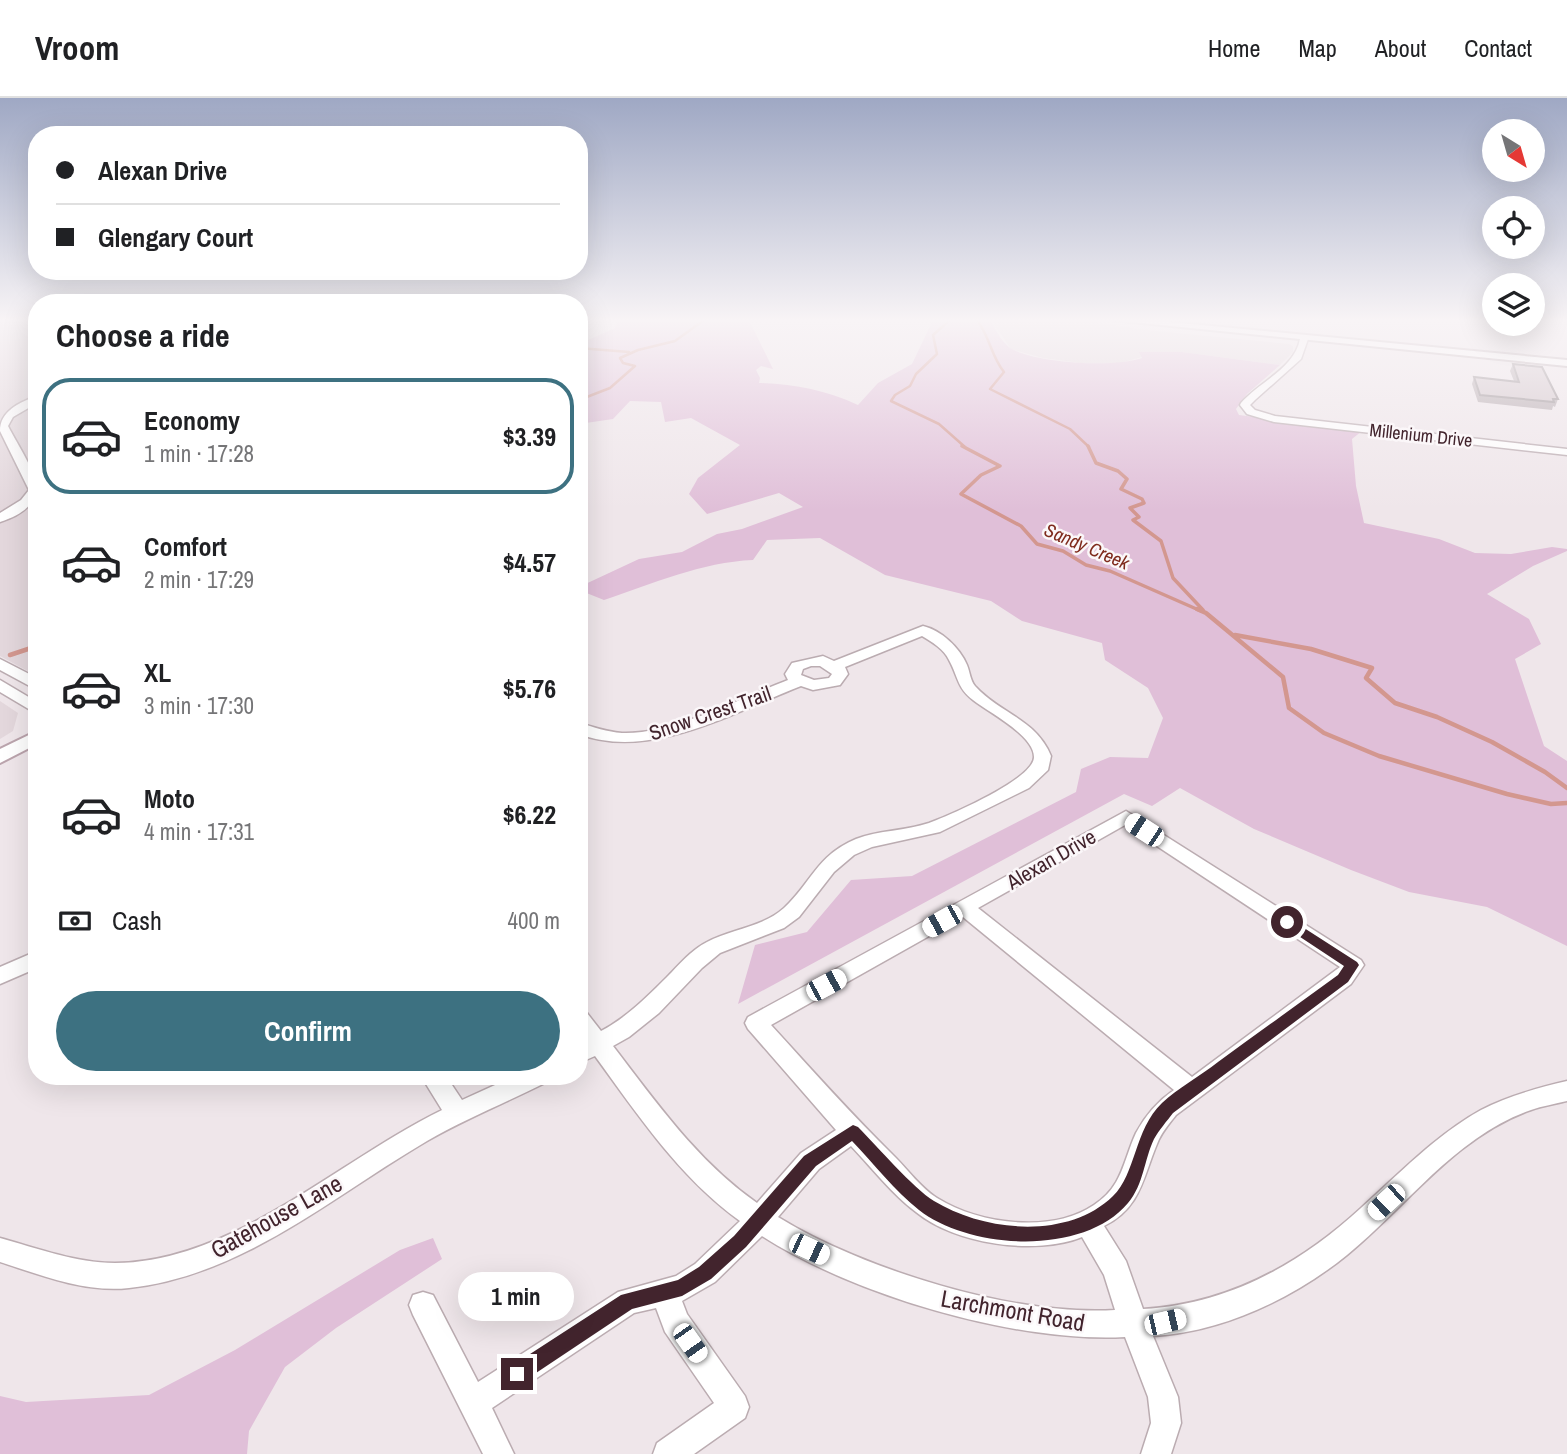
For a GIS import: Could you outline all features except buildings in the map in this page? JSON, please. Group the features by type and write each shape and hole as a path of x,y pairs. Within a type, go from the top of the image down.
{"street":[{"name":"Millenium Drive","path":"1266,383 1245,405 1251,412 1275,419 1567,452"},
{"path":"28,404 9,415 3,426 28,478"},
{"path":"0,518 28,499"},
{"name":"Snow Crest Trail","path":"589,1048 621,1031 651,1007 694,962 713,948 777,923 792,912 827,867 847,851 867,842 933,828 1023,784 1041,768 1038,744 1011,717 967,687 954,652 923,631 835,666"},
{"name":"Snow Crest Trail","path":"823,661 835,666 840,674 834,681 813,685 795,678 794,670 802,663 823,661"},
{"path":"0,664 28,680"},
{"name":"Snow Crest Trail","path":"588,731 610,738 646,738 669,732 799,681"},
{"path":"0,685 28,703"},
{"path":"0,757 28,741"},
{"name":"Alexan Drive","path":"1126,817 1353,965 1343,978 1167,1108 1147,1138 1130,1187 1120,1201 1104,1213 1071,1228 1035,1234 995,1231 960,1222 926,1205 853,1132 756,1023 965,908 1126,817"},
{"path":"965,908 1190,1089"},
{"path":"0,976 28,963"},
{"name":"Larchmont Road","path":"589,1048 694,1163 759,1220 841,1263 953,1301 992,1311 1075,1325 1165,1322 1230,1306 1292,1278 1339,1246 1463,1132 1513,1104 1567,1091"},
{"path":"439,1085 458,1115"},
{"name":"Gatehouse Lane","path":"0,1250 76,1271 103,1275 152,1272 181,1264 244,1238 429,1128 519,1085"},
{"path":"473,1403 628,1301 682,1288 705,1273 740,1241 810,1161 853,1132"},
{"path":"1087,1222 1116,1270 1163,1398 1166,1423 1156,1454"},
{"path":"665,1292 675,1322 734,1407 668,1454"},
{"path":"423,1305 499,1454"}],"shaded area":[{"path":"0,383 28,383 28,398 23,400 28,401 28,671 0,656"},
{"path":"588,383 785,385 834,395 858,405 878,383 1259,383 1236,409 1239,415 1362,431 1352,439 1356,486 1364,523 1439,539 1475,553 1511,554 1552,547 1567,549 1487,594 1529,619 1541,644 1515,659 1544,746 1567,761 1567,946 1487,907 1409,892 1351,870 1254,829 1180,788 1152,806 1124,794 738,1004 755,945 807,932 851,880 912,876 1076,792 1081,769 1110,757 1148,758 1163,718 1148,688 1105,660 1102,643 1022,621 991,601 885,575 820,538 767,540 753,560 696,569 604,600 588,594 588,583 639,559 682,552 717,534 742,529 803,507 779,493 707,514 689,494 698,478 740,445 691,418 665,422 661,402 630,401 613,419 588,423"},
{"path":"0,701 18,713 13,731 0,739"},
{"path":"433,1238 442,1259 336,1328 285,1367 249,1431 247,1454 0,1454 0,1396 26,1402 149,1395 235,1350 400,1250"}],"waterway":[{"path":"588,397 615,383"},
{"name":"Sandy Creek","path":"911,383 891,401 939,424 965,447"},
{"path":"995,383 990,389 1070,429 1088,446"},
{"name":"Sandy Creek","path":"962,446 1000,466 981,475 961,494 1021,526 1037,544 1063,551 1086,565 1110,571 1201,611"},
{"path":"1088,446 1096,463 1118,471 1127,479 1121,489 1142,499 1144,503 1130,508 1139,517 1133,520 1161,541 1173,578 1203,610"},
{"name":"Sandy Creek","path":"1197,609 1206,613 1283,677 1289,708 1324,733 1379,756 1507,794 1551,804 1567,803"},
{"name":"Sandy Creek","path":"1235,635 1311,649 1372,668 1366,678 1395,703 1437,717 1492,742 1545,772 1567,788"},
{"path":"10,655 28,649"}],"route":[{"path":"517,1374 628,1301 682,1288 705,1273 740,1241 810,1161 853,1132 904,1186 926,1205 960,1222 995,1231 1035,1234 1071,1228 1104,1213 1120,1201 1130,1187 1147,1138 1167,1108 1343,978 1353,965 1287,922"}]}
